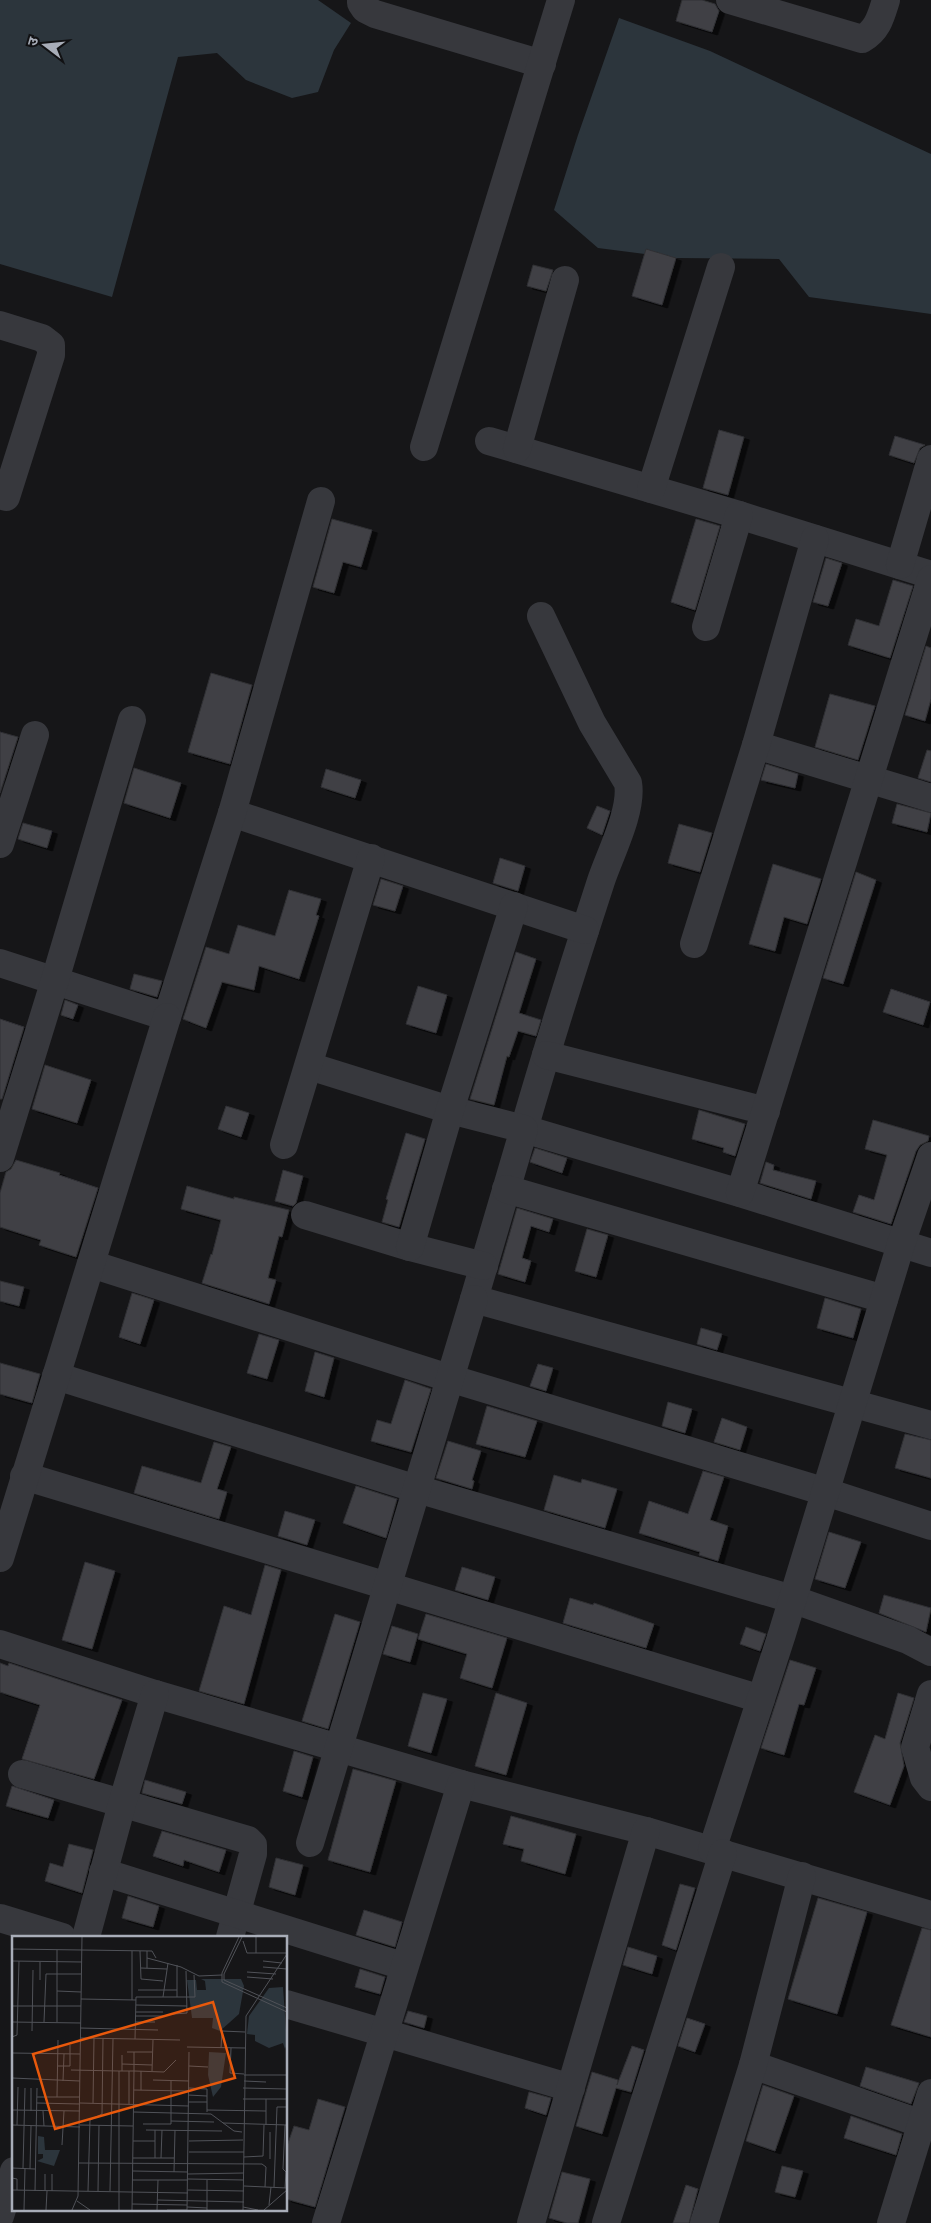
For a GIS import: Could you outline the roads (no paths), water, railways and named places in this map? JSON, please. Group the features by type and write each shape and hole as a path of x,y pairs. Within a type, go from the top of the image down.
{"street":[{"path":"361,0 360,3 366,10 375,14 542,64"},
{"path":"424,447 561,0"},
{"path":"730,0 862,38 870,34 878,24 886,0"},
{"path":"651,489 721,267"},
{"path":"516,449 565,280"},
{"path":"0,325 42,338 51,345 51,355 6,498"},
{"path":"489,441 739,515 931,575"},
{"path":"900,564 931,459"},
{"path":"0,1558 232,813 321,501"},
{"path":"706,627 739,515"},
{"path":"694,944 756,746 815,539"},
{"path":"740,1194 931,579"},
{"path":"310,1843 546,1055 610,853 628,806 630,794 628,783 592,723 541,616"},
{"path":"0,1158 132,720"},
{"path":"0,844 35,735"},
{"path":"756,746 868,781 931,798"},
{"path":"232,813 585,930"},
{"path":"284,1145 371,858"},
{"path":"410,1247 450,1110 514,906"},
{"path":"0,964 55,980 167,1018"},
{"path":"546,1055 766,1111"},
{"path":"309,1066 450,1110 524,1129 931,1253"},
{"path":"606,2223 718,1851 760,1699 826,1492 901,1244 931,1156"},
{"path":"506,1189 884,1299"},
{"path":"305,1215 410,1247 484,1266"},
{"path":"91,1264 449,1378 826,1492 931,1526"},
{"path":"474,1299 931,1425"},
{"path":"56,1376 417,1489 792,1599 908,1640 931,1652"},
{"path":"24,1476 760,1699"},
{"path":"0,1644 155,1694 461,1784 718,1851 931,1915"},
{"path":"86,1936 122,1804 155,1694"},
{"path":"931,1694 915,1747 924,1778 931,1788"},
{"path":"22,1774 248,1840 253,1845 253,1854 234,1926"},
{"path":"326,2223 403,1966 461,1784"},
{"path":"531,2223 646,1831"},
{"path":"103,1872 234,1926 276,1936"},
{"path":"704,2223 753,2065 802,1876"},
{"path":"0,1918 59,1936"},
{"path":"288,1939 403,1966"},
{"path":"288,2005 571,2088"},
{"path":"753,2065 926,2125"},
{"path":"891,2223 926,2125 931,2093"},
{"path":"0,2216 12,2177"}]}
